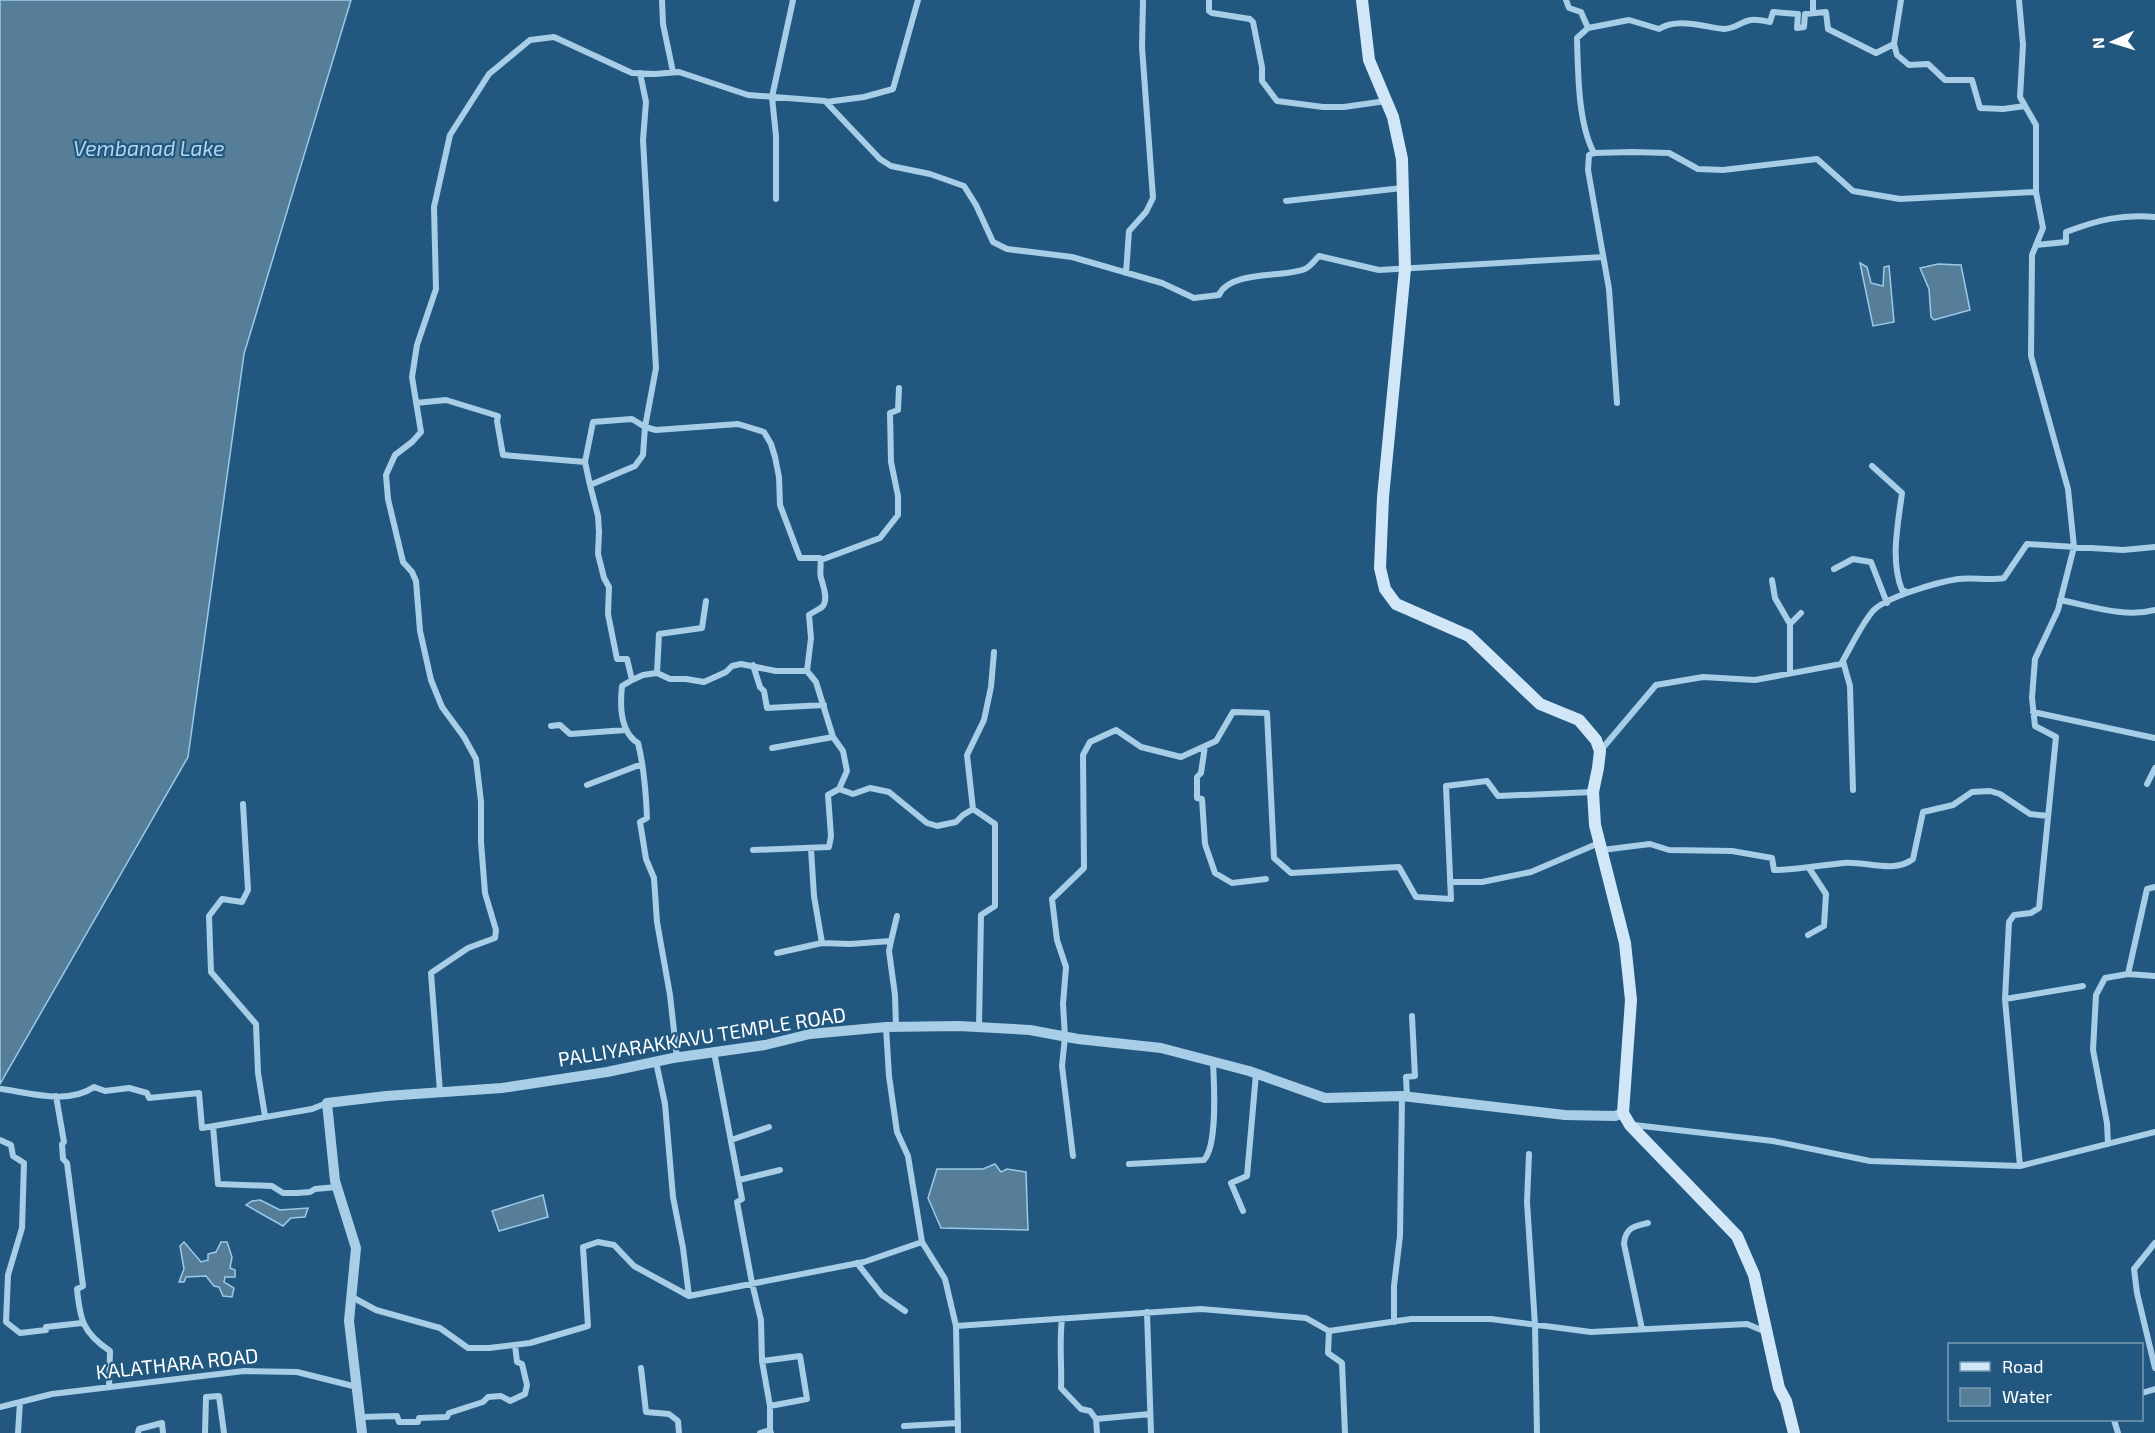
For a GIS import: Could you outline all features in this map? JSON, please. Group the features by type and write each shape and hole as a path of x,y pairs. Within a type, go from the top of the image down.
{"main road":[{"path":"1362,0 1369,60 1393,117 1402,159 1405,268 1383,497 1380,568 1385,589 1396,604 1469,636 1539,704 1579,720 1596,740 1600,751 1599,768 1593,792 1595,825 1625,943 1632,1000 1623,1113 1630,1125 1737,1236 1754,1275 1779,1388 1786,1401 1794,1433"}],"street":[{"path":"662,0 663,24 673,72"},
{"path":"776,199 776,136 772,97 793,0"},
{"path":"440,1092 431,973 468,948 495,938 496,930 485,893 481,802 476,759 442,706 430,680 420,630 416,581 403,562 388,499 386,475 395,455 421,432 412,377 417,345 436,289 434,207 450,135 489,75 530,40 554,37 632,73 680,72 748,95 826,102 864,97 893,88 918,0"},
{"path":"1126,273 1129,231 1146,212 1153,198 1142,47 1143,0"},
{"path":"1209,0 1209,11 1212,14 1250,19 1253,22 1262,67 1262,81 1277,101 1323,107 1344,107 1386,101"},
{"path":"1566,0 1569,8 1581,12 1588,28"},
{"path":"1813,0 1813,13"},
{"path":"1901,0 1894,44 1897,55 1909,64 1928,64 1945,80 1972,80 1980,108 2002,109 2025,106"},
{"path":"2019,0 2023,45 2020,98 2036,125 2036,192 2043,228 2031,255 2031,356 2068,489 2074,547 2060,600 2035,659 2032,698 2035,726 2056,737 2039,908 2031,913 2014,915 2009,922 2006,999 2020,1166"},
{"path":"1594,153 1587,140 1578,78 1577,38 1588,28 1629,20 1659,29 1670,23 1725,29 1750,20 1770,22 1773,12 1798,14 1797,28 1804,27 1805,14 1826,12 1827,29 1875,53 1894,44"},
{"path":"590,485 635,466 643,454 645,427 656,368 643,140 646,102 640,73"},
{"path":"826,102 880,159 891,166 930,174 964,186 976,205 993,242 1007,249 1072,257 1162,284 1194,298 1218,295 1234,280 1306,269 1319,256 1379,270 1603,257"},
{"path":"1617,403 1609,289 1588,170 1589,155 1594,153 1669,153 1698,169 1723,170 1817,159 1853,191 1900,199 2036,192"},
{"path":"1286,201 1402,188"},
{"path":"2036,245 2066,242 2066,232 2095,221 2129,215 2155,216"},
{"path":"632,680 627,659 617,659 608,614 609,587 604,578 598,554 600,532 585,462 593,422 632,419 645,427 656,430 738,424 764,432 775,457 779,477 780,505 800,558 820,558 821,560 880,538 898,515 898,496 891,462 890,413 898,410 899,388"},
{"path":"417,403 446,400 498,416 503,455 585,462"},
{"path":"1872,466 1902,493 1895,544 1898,579 1902,590 1907,592"},
{"path":"1600,751 1656,685 1703,677 1755,680 1841,663 1874,610 1907,592 1960,579 2004,578 2027,544 2122,550 2155,548"},
{"path":"1834,569 1853,559 1871,562 1887,603"},
{"path":"753,850 829,847 831,836 828,795 839,789 847,771 843,751 832,737 816,682 807,671 811,638 809,615 822,607 825,602 824,583 820,577 821,560"},
{"path":"1772,580 1775,598 1790,624 1791,673"},
{"path":"2060,600 2128,612 2144,613 2155,610"},
{"path":"657,673 658,634 702,628 706,601"},
{"path":"1790,624 1801,613"},
{"path":"979,1027 981,915 995,906 995,824 973,809 967,755 984,720 991,687 994,652"},
{"path":"1843,661 1850,686 1853,790"},
{"path":"677,1058 670,995 657,922 654,878 646,859 640,822 647,818 642,764 638,743 626,730 620,702 622,686 643,675 657,673 670,679 704,682 726,672 732,666 741,664 776,671 807,671"},
{"path":"753,665 760,687 764,691 767,708 824,705"},
{"path":"1073,1156 1062,1066 1066,967 1057,940 1052,900 1084,868 1083,755 1090,742 1116,730 1141,747 1181,757 1216,741 1233,712 1268,713 1274,858 1291,873 1399,867 1416,897 1451,899 1446,786 1487,781 1498,796 1593,792"},
{"path":"2033,712 2155,738"},
{"path":"551,726 560,725 570,734 626,730"},
{"path":"772,748 832,737"},
{"path":"1205,746 1201,774 1197,777 1197,798 1202,800 1205,844 1215,873 1232,883 1266,879"},
{"path":"587,785 642,764"},
{"path":"2147,784 2155,768"},
{"path":"839,789 853,794 870,788 889,792 927,823 937,826 956,822 973,809"},
{"path":"1450,882 1482,882 1531,872 1600,847 1650,844 1669,850 1732,851 1772,858 1774,870 1846,863 1905,865 1913,859 1923,812 1953,805 1972,792 1990,791 2000,794 2030,814 2049,816"},
{"path":"243,804 248,890 242,902 222,899 209,916 210,961 211,972 256,1024 258,1073 264,1116"},
{"path":"811,849 814,896 822,943"},
{"path":"1808,935 1824,926 1826,894 1809,868"},
{"path":"2128,974 2147,889 2155,887"},
{"path":"897,916 889,951 895,995 891,1027 890,1076 897,1132 908,1156 922,1242 945,1280 956,1326 958,1433"},
{"path":"777,953 822,943 850,944 891,941"},
{"path":"2108,1144 2107,1123 2093,1050 2096,995 2105,978 2128,974 2155,976"},
{"path":"2006,999 2083,986"},
{"path":"1394,1322 1394,1286 1400,1236 1404,1096 1406,1077 1415,1076 1412,1016"},
{"name":"PALLIYARAKKAVU TEMPLE ROAD","path":"327,1103 386,1096 502,1088 765,1045 810,1034 891,1027 979,1027 1030,1030 1161,1048 1256,1074 1325,1098 1404,1096 1565,1115 1615,1116 1623,1113"},
{"path":"714,1052 742,1199 737,1202 761,1320 762,1361 770,1406 770,1431 760,1433"},
{"path":"656,1062 665,1104 673,1197 689,1296"},
{"path":"1129,1164 1204,1160 1210,1154 1215,1108 1213,1062"},
{"path":"1243,1211 1231,1183 1246,1176 1256,1074"},
{"path":"2,1089 56,1096 79,1094 94,1087 105,1091 129,1088 147,1093 149,1098 199,1093 202,1128 312,1109 327,1103 337,1186 356,1248 349,1321 362,1433"},
{"path":"56,1096 64,1142 62,1144 63,1159 67,1163 84,1286 77,1289 82,1323 95,1342 110,1351 109,1387"},
{"path":"1630,1125 1773,1140 1870,1161 2020,1166 2155,1132"},
{"path":"213,1126 218,1184 272,1186 283,1193 310,1192 315,1189 337,1186"},
{"path":"731,1140 769,1127"},
{"path":"0,1140 11,1145 13,1156 24,1163 22,1228 8,1275 6,1322 20,1333 82,1323"},
{"path":"1529,1154 1527,1202 1535,1325 1537,1433"},
{"path":"739,1180 780,1170"},
{"path":"1642,1329 1624,1235 1630,1228 1648,1223"},
{"path":"352,1297 376,1310 440,1328 468,1348 489,1348 530,1343 588,1326 583,1247 598,1242 614,1245 634,1266 689,1296 857,1263 922,1242"},
{"path":"2155,1243 2134,1269 2137,1293 2155,1368"},
{"path":"857,1263 882,1295 905,1311"},
{"path":"956,1326 1201,1310 1305,1318 1329,1331 1411,1319 1491,1319 1591,1332 1747,1324 1767,1333"},
{"path":"1147,1312 1151,1433"},
{"path":"1062,1319 1060,1335 1062,1388 1081,1408 1090,1411 1096,1419 1097,1433"},
{"path":"1329,1331 1328,1353 1342,1363 1345,1433"},
{"path":"361,1418 397,1416 399,1422 418,1422 419,1418 447,1417 449,1413 483,1402 488,1397 501,1396 510,1401 525,1394 527,1385 522,1364 517,1362 515,1345"},
{"path":"762,1361 800,1356 807,1399 770,1406"},
{"path":"641,1368 646,1412 669,1414 678,1421 679,1433"},
{"name":"KALATHARA ROAD","path":"0,1407 52,1394 255,1371 297,1372 357,1387"},
{"path":"205,1433 206,1397 219,1396 224,1433"},
{"path":"18,1433 20,1402"},
{"path":"1096,1419 1150,1414"},
{"path":"138,1433 139,1429 162,1423 163,1433"},
{"path":"904,1426 958,1423"}],"water":[{"name":"Vembanad Lake","path":"0,0 351,0 244,354 188,757 0,1084"},
{"path":"1860,263 1867,267 1871,283 1883,286 1884,267 1889,266 1894,322 1873,326"},
{"path":"1938,264 1961,265 1970,310 1934,320 1931,317 1929,289 1920,268"},
{"path":"995,1164 1001,1172 1007,1169 1026,1172 1028,1230 941,1228 928,1198 937,1169 983,1169"},
{"path":"543,1195 548,1217 499,1231 492,1211"},
{"path":"260,1200 280,1210 308,1208 305,1217 291,1218 283,1226 246,1205"},
{"path":"184,1242 201,1262 208,1260 208,1254 216,1252 221,1242 227,1242 232,1257 230,1268 235,1270 235,1277 225,1277 224,1282 234,1288 232,1297 223,1296 219,1287 214,1286 206,1276 186,1277 184,1282 179,1282 184,1269 180,1246"}]}
